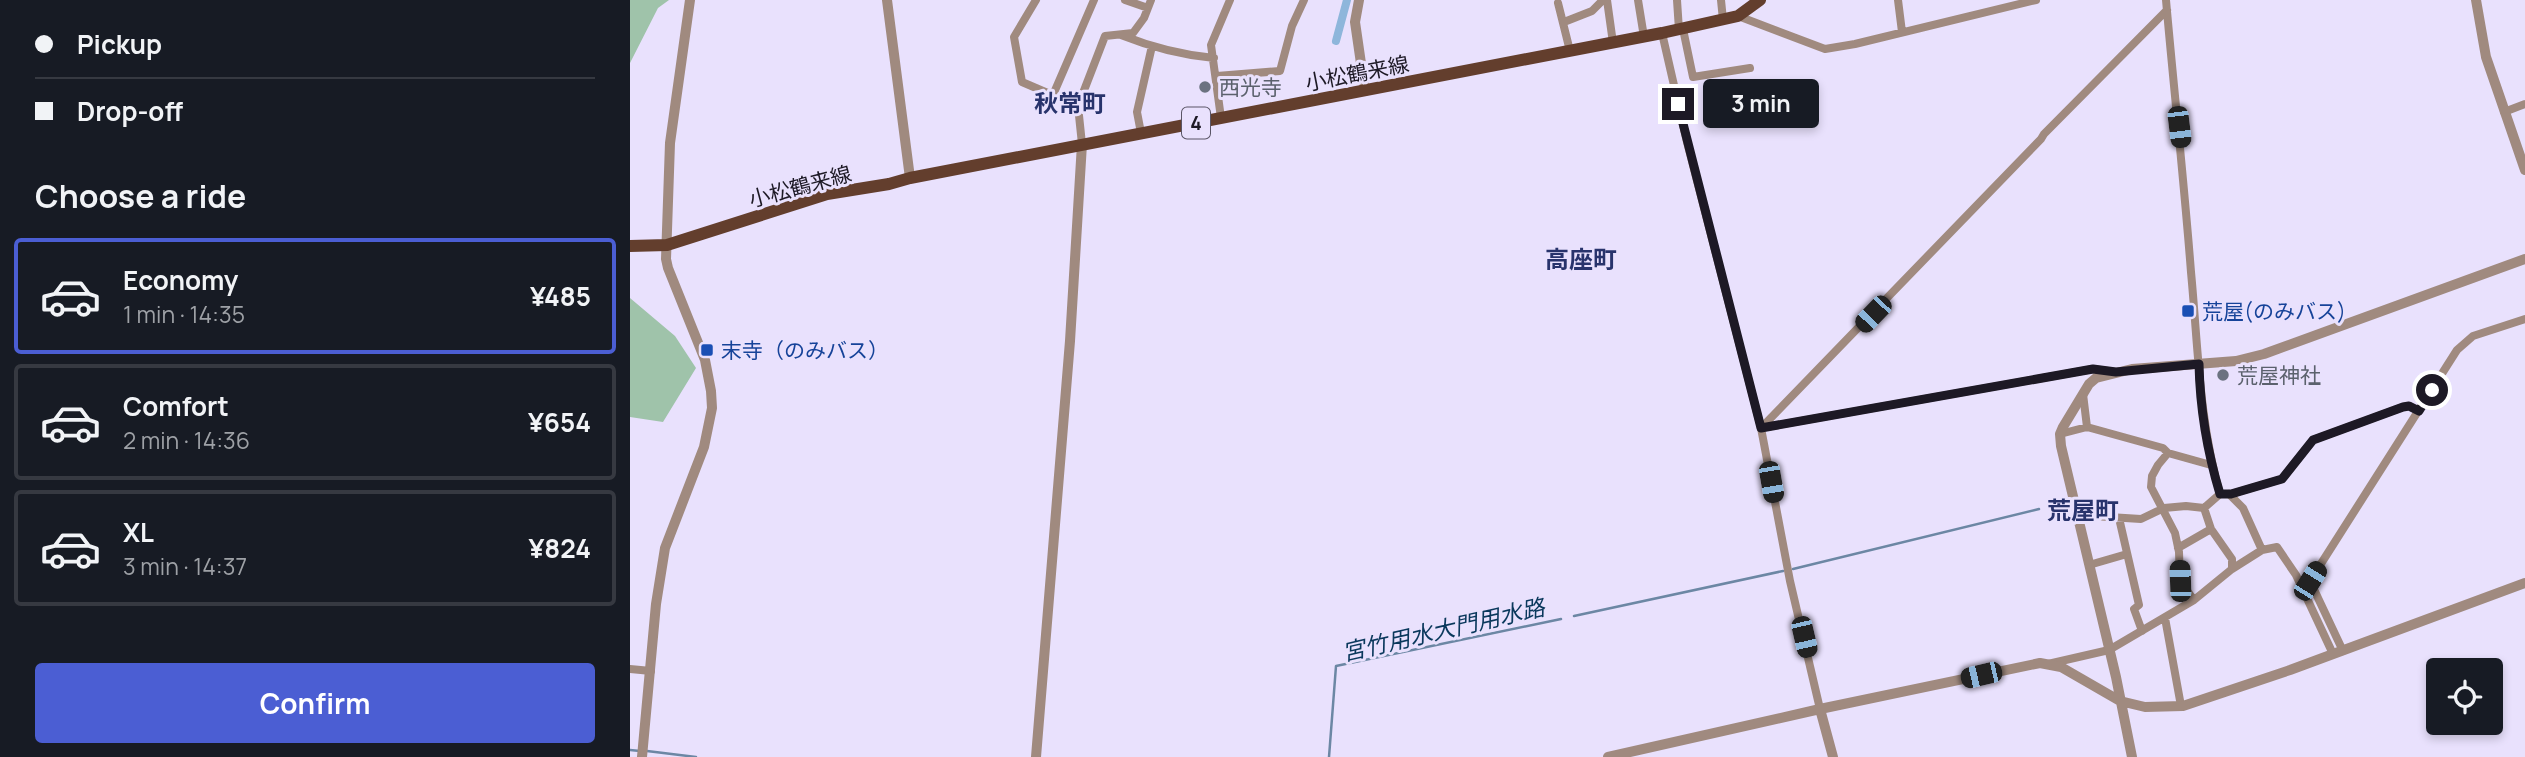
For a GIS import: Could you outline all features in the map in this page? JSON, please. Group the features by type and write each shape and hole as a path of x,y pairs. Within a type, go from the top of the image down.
{"main road":[{"name":"小松鶴来線","path":"630,246 667,245 828,194 1365,92 1723,20 1738,16 1756,2"}],"street":[{"path":"642,757 656,604 665,548 704,447 712,399 700,345 668,268 670,143 690,0"},
{"path":"887,0 910,178"},
{"path":"1036,0 1014,37 1022,82 1078,106"},
{"path":"1053,95 1094,0"},
{"path":"1036,757 1070,341 1082,145 1078,106 1105,36 1133,33 1144,18 1149,4 1125,0"},
{"path":"1221,118 1211,45 1230,0"},
{"path":"1217,76 1280,71 1292,26 1304,0"},
{"path":"1359,0 1356,22 1365,92"},
{"path":"1564,22 1592,11 1605,0 1613,43"},
{"path":"1638,0 1644,37"},
{"path":"1677,0 1693,77 1750,68"},
{"path":"1721,0 1723,20"},
{"path":"1898,0 1902,32"},
{"path":"1738,16 1825,49 2036,0"},
{"path":"2166,0 2184,173 2202,419 2220,494"},
{"path":"2476,0 2486,57 2525,170"},
{"path":"1558,3 1570,51"},
{"path":"1761,428 2167,10"},
{"path":"1662,33 1687,142 1761,428 1790,581 1833,757"},
{"path":"1118,34 1189,56 1214,58"},
{"path":"1141,134 1139,100 1152,46"},
{"path":"2504,112 2525,104"},
{"path":"1761,428 2093,369 2116,372 2236,360 2264,354 2525,259"},
{"path":"2338,652 2310,581 2457,349 2473,336 2525,319"},
{"path":"2116,372 2096,379 2083,394 2060,434 2132,757"},
{"path":"2083,394 2087,427"},
{"path":"2077,515 2141,519 2164,508 2204,508 2220,494 2231,494 2282,479 2313,440 2403,407 2409,406 2419,411"},
{"path":"2060,434 2087,427 2163,448 2168,453 2211,465"},
{"path":"2168,453 2158,464 2152,476 2151,487 2175,533 2180,581 2194,600"},
{"path":"2231,494 2243,508 2262,550"},
{"path":"2204,508 2211,529 2232,559 2232,569"},
{"path":"2119,517 2139,606 2134,609 2142,631"},
{"path":"2178,548 2211,529"},
{"path":"2047,665 2109,650 2194,600 2232,569 2262,550 2277,547 2338,652"},
{"path":"2089,565 2127,554"},
{"path":"1608,757 2026,665 2061,667 2120,701 2145,707 2181,706 2200,702 2525,583"},
{"path":"2165,618 2181,706"},
{"path":"630,669 651,671"}],"green space":[{"path":"630,0 669,0 658,8 630,63"},
{"path":"630,298 675,336 696,368 663,422 630,417"}],"waterway":[{"path":"1336,41 1347,0"},
{"name":"宮竹用水大門用水路","path":"1793,569 2039,509"},
{"name":"宮竹用水大門用水路","path":"1574,616 1783,571"},
{"name":"宮竹用水大門用水路","path":"1329,757 1336,666 1561,619"},
{"name":"宮竹用水大門用水路","path":"630,750 640,751"},
{"name":"宮竹用水大門用水路","path":"647,751 696,757"}],"place":[{"name":"西光寺","path":"1205,87"},
{"name":"荒屋(のみバス)","path":"2188,311"},
{"name":"末寺（のみバス）","path":"707,350"},
{"name":"荒屋神社","path":"2223,375"}],"district":[{"name":"秋常町","path":"1070,102"},
{"name":"高座町","path":"1581,258"},
{"name":"荒屋町","path":"2083,509"}],"route":[{"path":"1678,104 1761,428 2093,369 2116,372 2199,364 2202,419 2210,461 2220,494 2231,494 2282,479 2313,440 2403,407 2409,406 2419,411 2432,390"}]}
